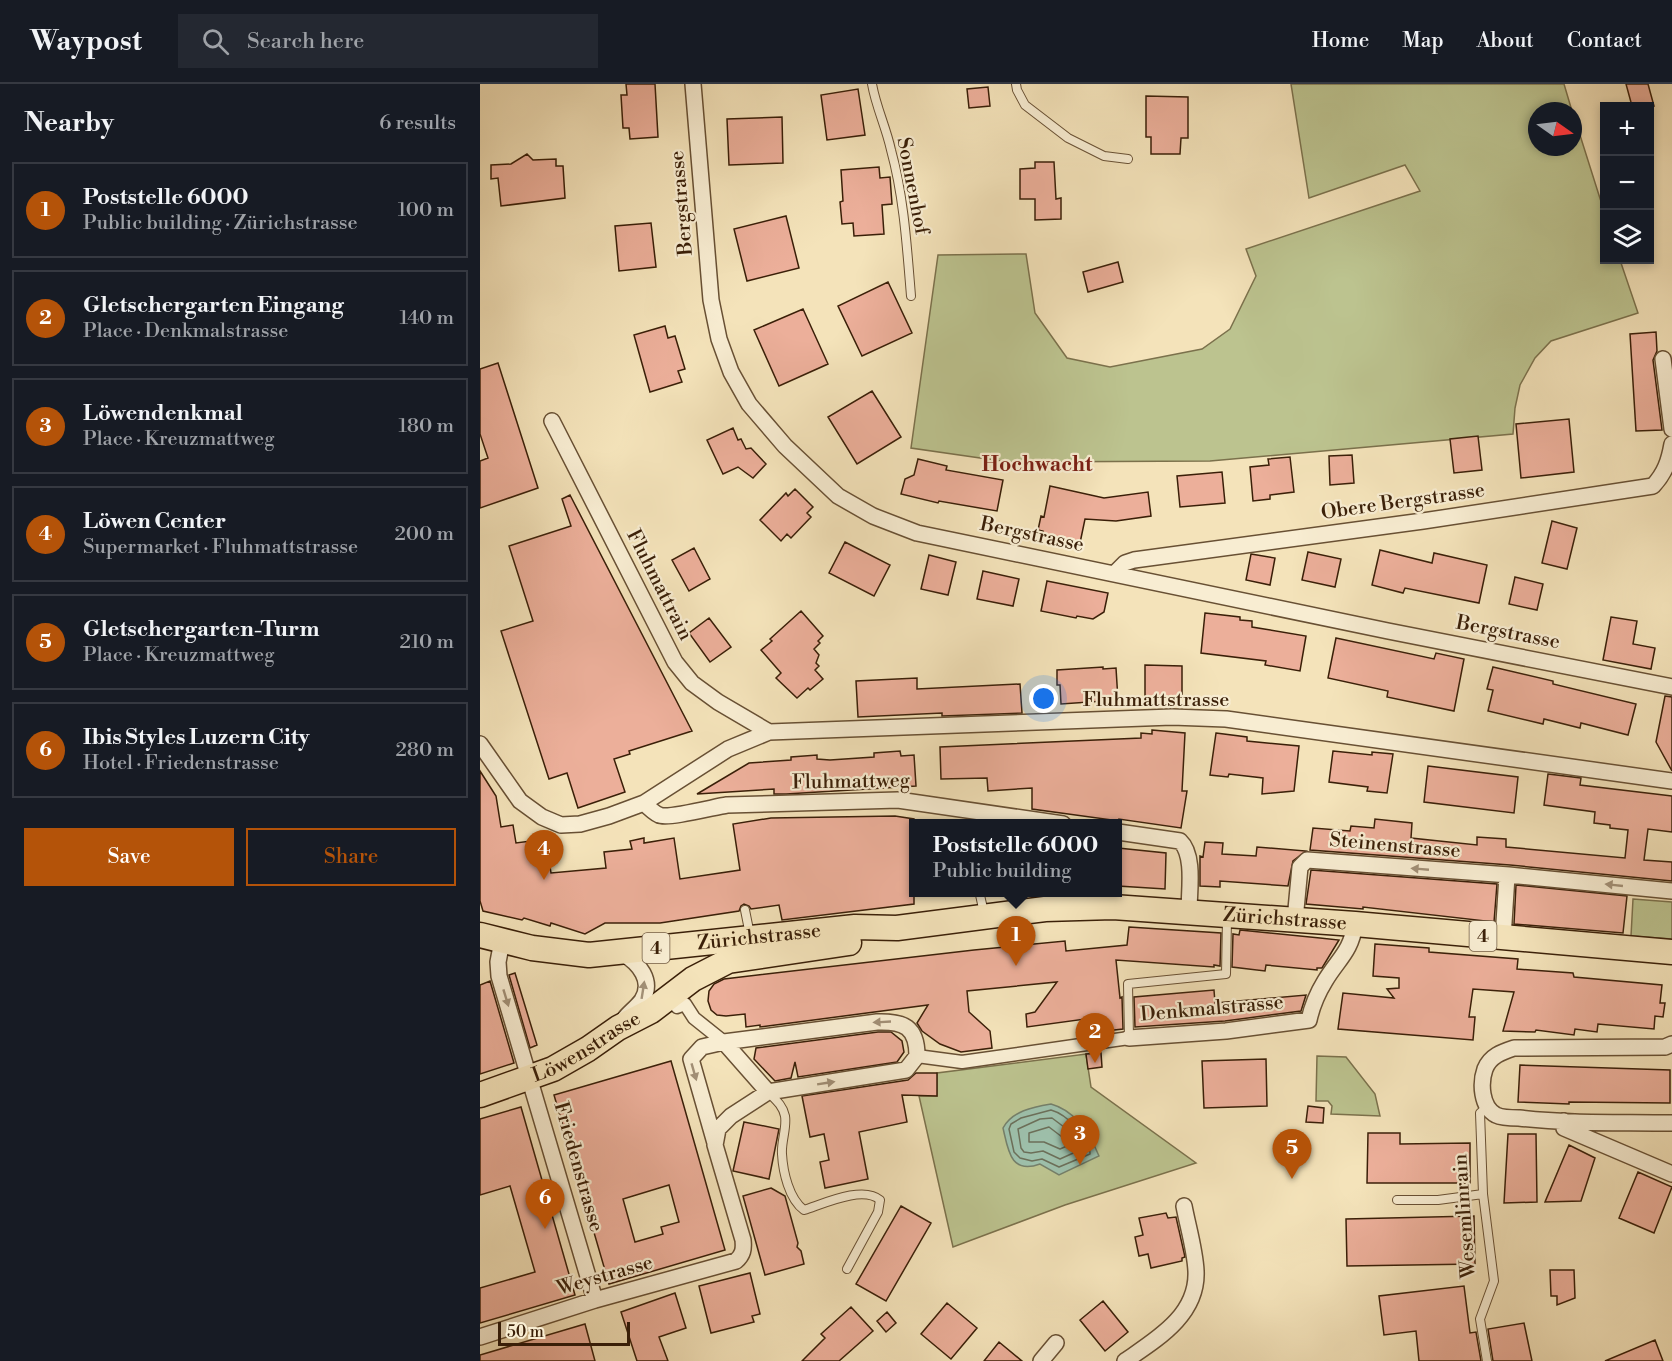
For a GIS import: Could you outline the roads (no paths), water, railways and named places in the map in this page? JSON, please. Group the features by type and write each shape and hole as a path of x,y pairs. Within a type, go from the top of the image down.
{"main road":[{"name":"Zürichstrasse","path":"681,995 713,968 729,961 854,942 897,928 982,906 1189,911 1672,952"},
{"name":"Zürichstrasse","path":"491,938 575,955 743,946 855,927 897,928"},
{"name":"Löwenstrasse","path":"480,1095 553,1069 618,1028 681,995"}],"street":[{"name":"Bergstrasse","path":"693,84 711,300 719,339 731,372 749,404 785,446 838,496 873,516 917,533 1388,631 1672,687"},
{"path":"1663,359 1672,429"},
{"name":"Fluhmattrain","path":"552,421 675,662 692,683 718,702 769,732"},
{"name":"Obere Bergstrasse","path":"1115,573 1125,562 1134,560 1446,518 1653,486 1663,475 1672,444"},
{"name":"Fluhmattstrasse","path":"480,744 520,801 532,812 561,825 580,824 644,803 728,749 769,732 1172,717 1226,719 1672,781"},
{"name":"Fluhmattweg","path":"644,803 660,816 674,816 727,805 898,800 1029,819"},
{"path":"1122,833 1180,841 1186,847 1190,857 1189,911"},
{"name":"Steinenstrasse","path":"1295,920 1300,867 1307,860 1672,891"},
{"path":"1503,938 1507,876"},
{"name":"Denkmalstrasse","path":"917,1056 962,1062 1129,1038 1226,1031 1309,1020 1313,1004 1325,981 1351,944 1355,924"},
{"name":"Friedenstrasse","path":"491,938 498,962 499,976 595,1300"},
{"path":"618,1028 640,1003 645,995 646,984 642,969 622,953"},
{"path":"681,995 694,1018 724,1042 768,1092"},
{"path":"877,1022 897,1022 907,1027 915,1037 917,1056 912,1064 900,1071 768,1092 731,1116 718,1129 715,1145 691,1059 702,1047 724,1042 877,1022"},
{"path":"1672,1044 1665,1047 1514,1048 1501,1052 1491,1059 1485,1069 1482,1089 1488,1106 1496,1115 1533,1120 1672,1123"},
{"path":"1564,1120 1564,1128 1672,1174"},
{"name":"Weystrasse","path":"480,1337 595,1300 736,1261 741,1257 744,1249 743,1240 715,1145"},
{"path":"1125,1361 1156,1340 1179,1319 1189,1305 1195,1287 1196,1270 1184,1206"},
{"path":"1041,1361 1056,1343"}],"lane":[{"name":"Sonnenhof","path":"872,84 875,104 891,148 895,168 908,252 911,296"},
{"path":"1017,84 1017,90 1025,105 1068,138 1104,156 1128,159"},
{"path":"713,968 723,957 743,946 745,910"},
{"path":"1129,1038 1128,984 1226,974 1227,915"},
{"path":"768,1092 781,1104 785,1117 782,1154 785,1177 796,1204 804,1210 857,1193 875,1196 880,1200 878,1212 847,1269"},
{"name":"Wesemlinrain","path":"1486,1361 1480,1318 1494,1281 1483,1194 1479,1113 1488,1106"},
{"path":"1397,1200 1438,1200 1483,1194"}],"water":[{"path":"1051,1104 1068,1112 1081,1124 1099,1156 1059,1175 1040,1164 1022,1166 1016,1163 1009,1152 1003,1128 1017,1114 1030,1108"}],"place":[{"name":"Löwen Center","path":"544,880"},
{"name":"Poststelle 6000","path":"1016,966"},
{"name":"Gletschergarten Eingang","path":"1095,1063"},
{"name":"Löwendenkmal","path":"1080,1165"},
{"name":"Gletschergarten-Turm","path":"1292,1179"},
{"name":"Ibis Styles Luzern City","path":"545,1229"}],"district":[{"name":"Hochwacht","path":"1037,465"}]}
